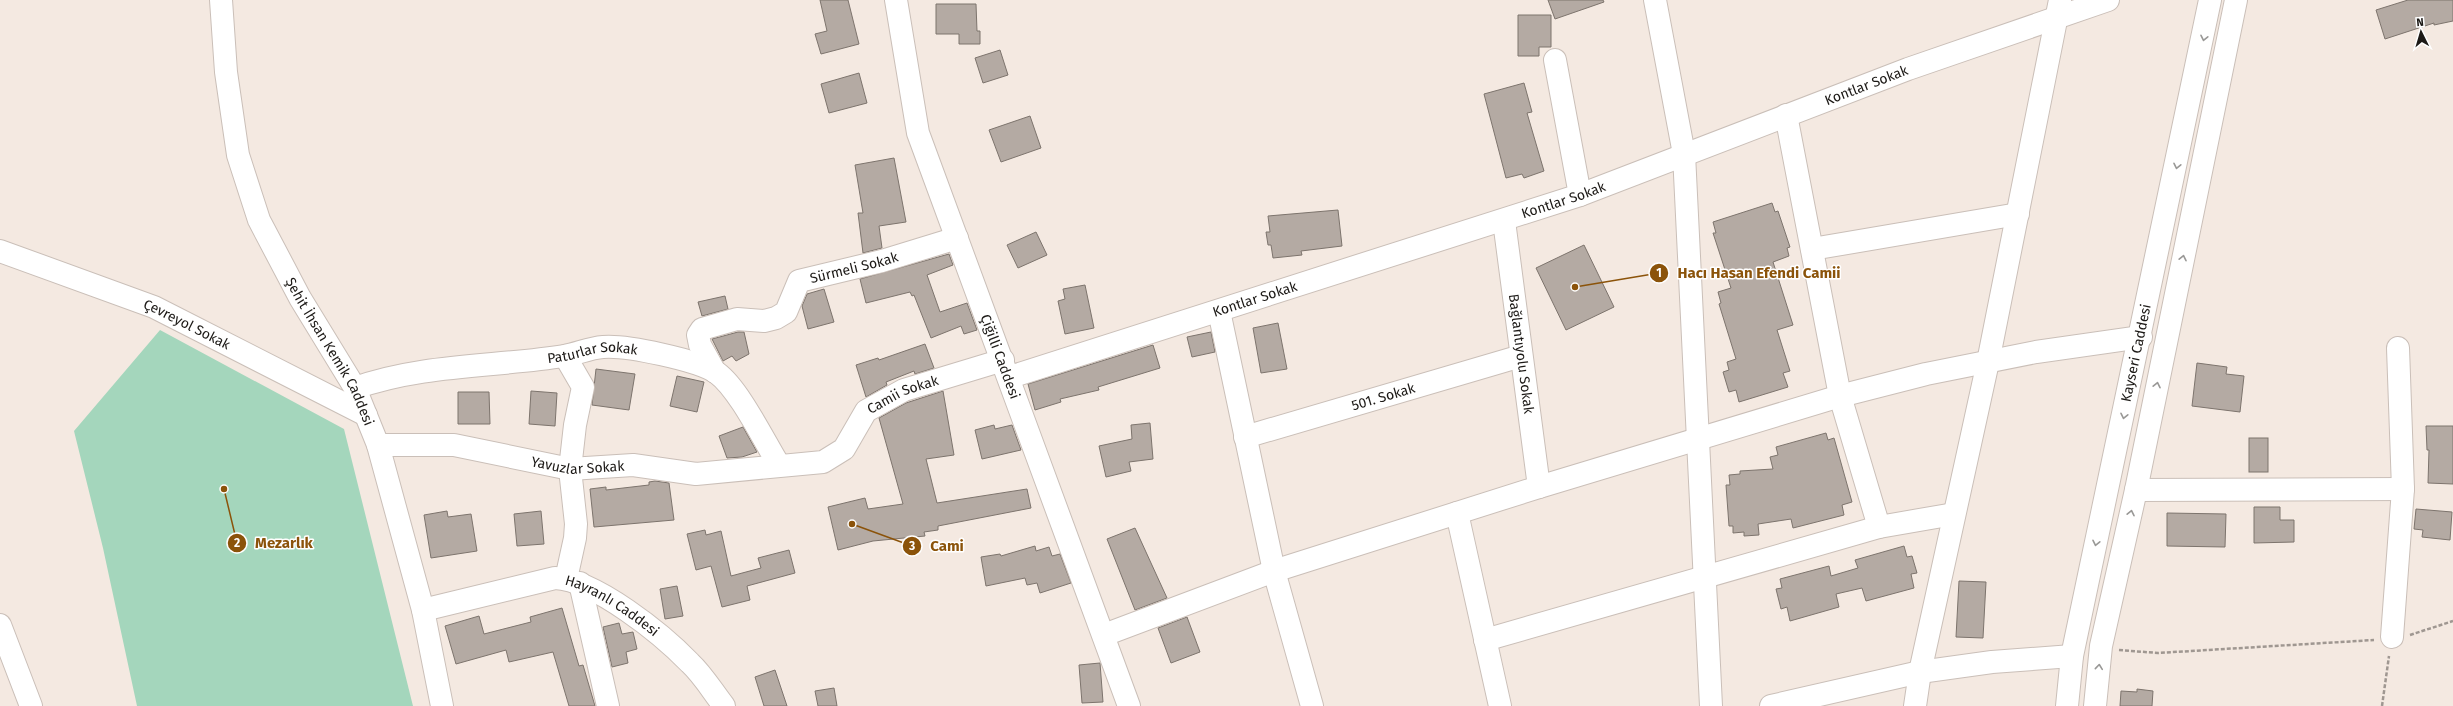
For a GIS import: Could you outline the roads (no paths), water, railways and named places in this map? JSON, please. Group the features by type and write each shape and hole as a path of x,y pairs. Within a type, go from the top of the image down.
{"street":[{"name":"Şehit İhsan Kemik Caddesi","path":"221,0 226,72 238,155 259,220 300,298 355,388 378,445 423,610 442,706"},
{"name":"Çiğilli Caddesi","path":"896,0 918,133 1129,706"},
{"path":"1654,0 1684,154 1712,706"},
{"name":"Kontlar Sokak","path":"1006,369 1219,311 1504,221 1580,195 1908,69 2059,9 2108,0"},
{"name":"Kayseri Caddesi","path":"2067,706 2072,656 2141,337 2210,0"},
{"name":"Kayseri Caddesi","path":"2095,706 2101,646 2136,490 2236,0"},
{"path":"1915,706 1920,672 1988,362 2059,9"},
{"path":"1555,60 1580,195"},
{"path":"1786,115 1840,396 1879,527"},
{"path":"1812,249 2018,214"},
{"name":"Bağlantıyolu Sokak","path":"1504,221 1520,356 1539,488"},
{"name":"Sürmeli Sokak","path":"715,372 700,345 698,335 702,329 737,319 764,321 776,318 786,312 795,287 799,281 807,277 862,266 957,238"},
{"name":"Çevreyol Sokak","path":"0,251 154,307 366,415"},
{"path":"1219,311 1274,571 1312,706"},
{"path":"1104,635 1274,571 1457,513 1840,396 1926,374 2036,352 2141,337"},
{"name":"Paturlar Sokak","path":"355,388 396,376 429,370 565,356 603,346 641,350 715,372 723,378 737,396 779,466"},
{"path":"2392,638 2403,489 2398,348"},
{"path":"565,356 582,387 575,425 570,469 576,524 573,581 608,706"},
{"name":"501. Sokak","path":"1245,437 1520,356"},
{"name":"Camii Sokak","path":"779,466 823,462 844,449 866,411 904,390 1006,369"},
{"name":"Yavuzlar Sokak","path":"378,445 454,445 570,469 633,465 696,474 779,466"},
{"path":"2136,490 2403,489"},
{"path":"1457,513 1500,706"},
{"path":"1486,640 1705,575 1879,527 1954,514"},
{"name":"Hayranlı Caddesi","path":"423,610 555,578 573,581 630,612 691,663 724,706"},
{"path":"0,625 31,706"},
{"path":"1771,706 1920,672 1992,662 2072,656"}],"place":[{"name":"Hacı Hasan Efendi Camii","path":"1575,287"},
{"name":"Mezarlık","path":"224,489"},
{"name":"Cami","path":"852,524"}]}
